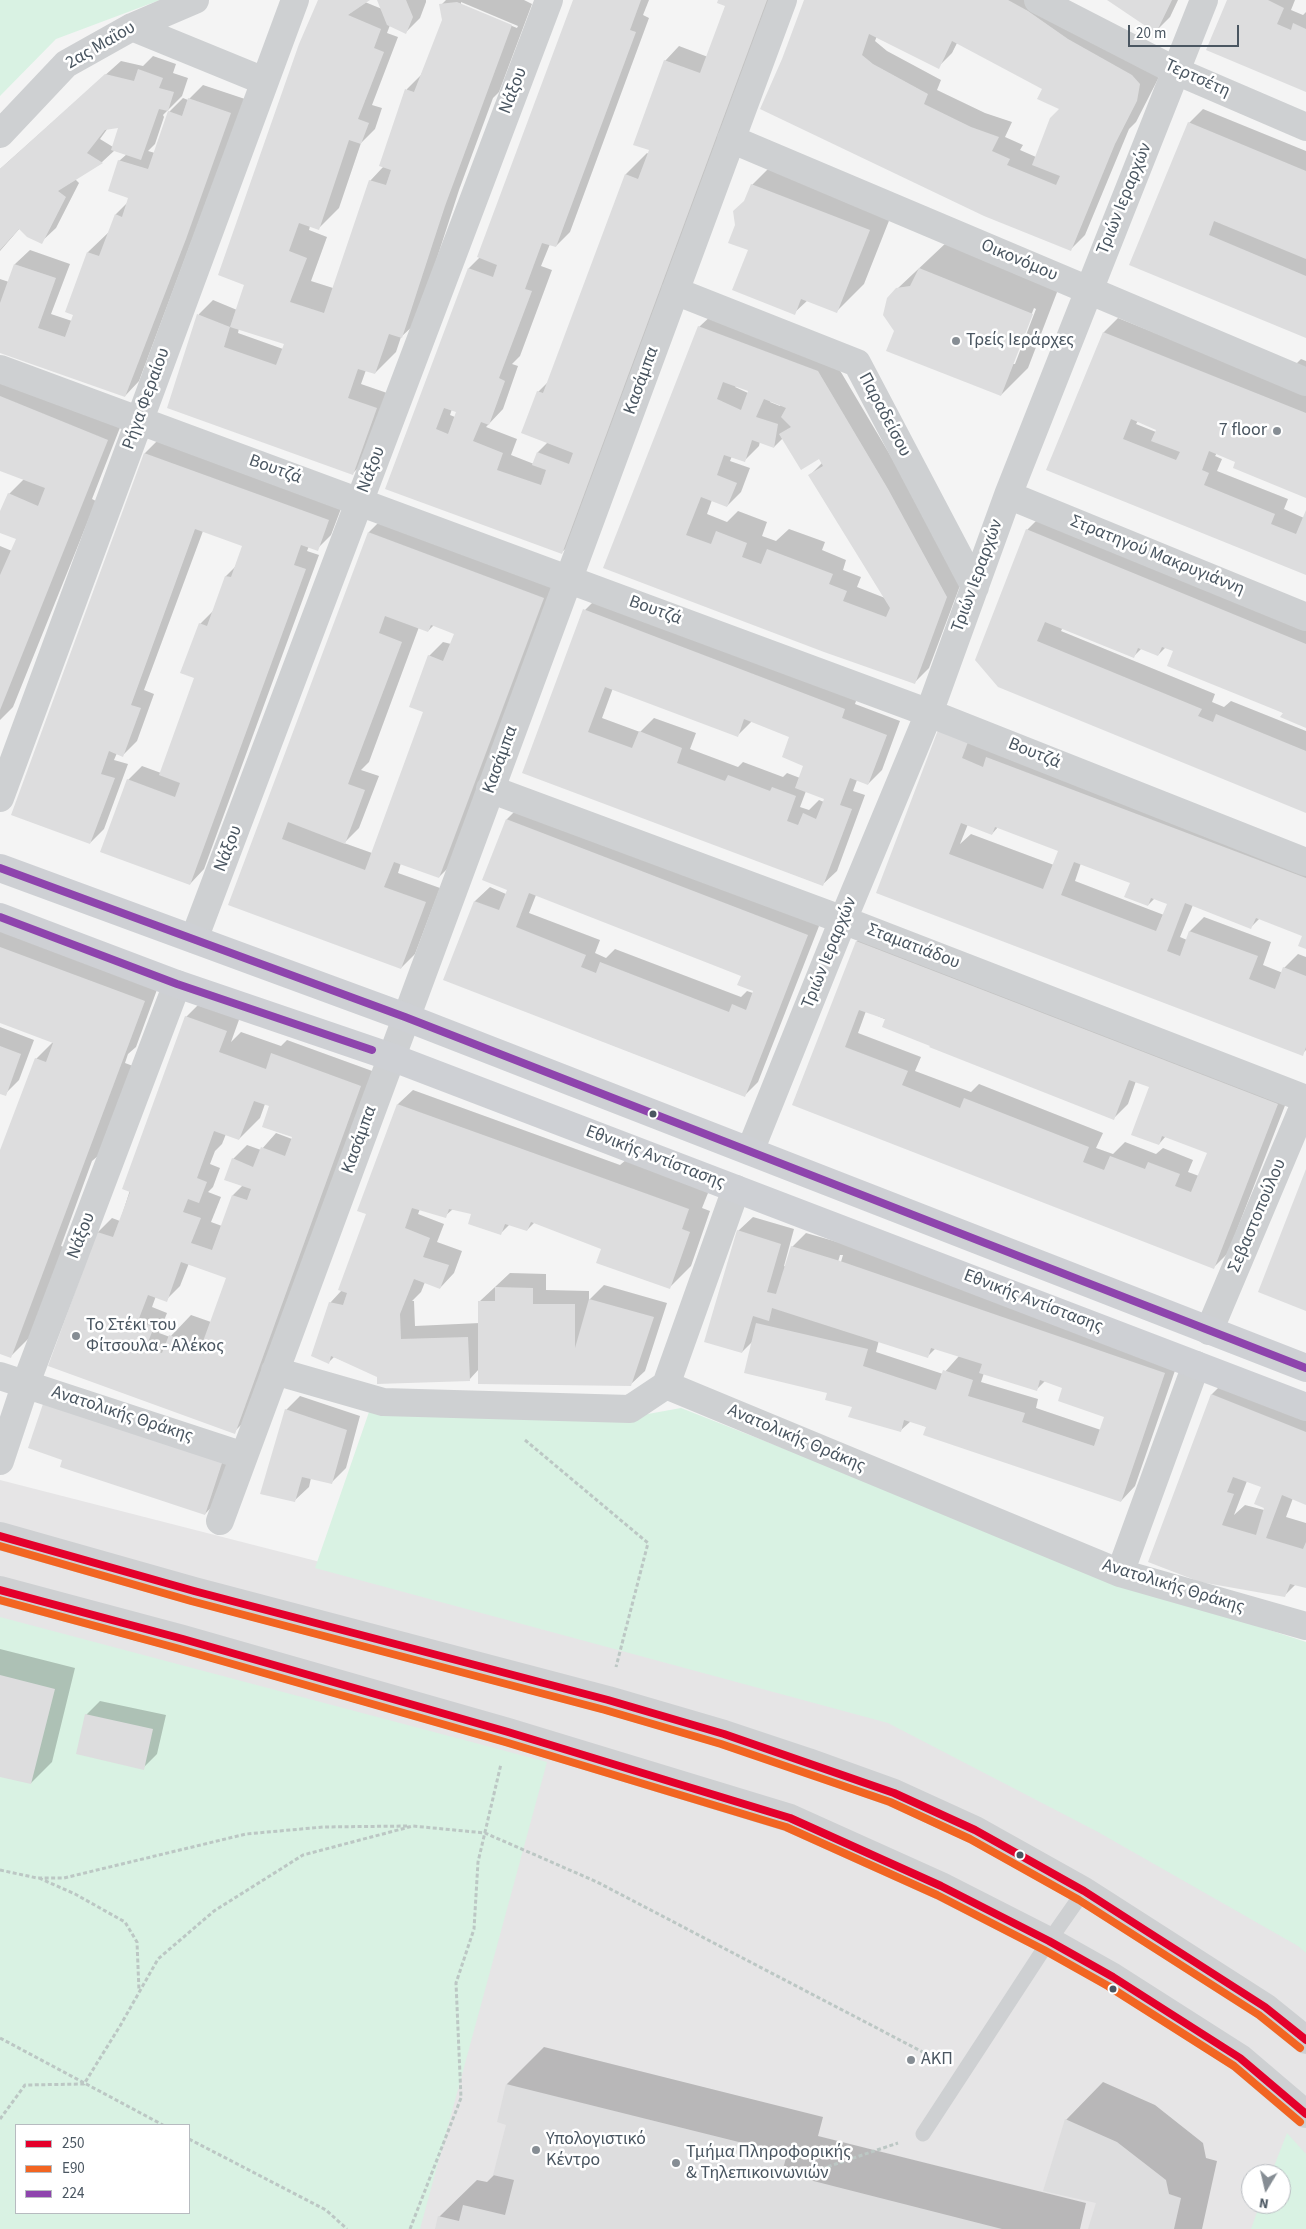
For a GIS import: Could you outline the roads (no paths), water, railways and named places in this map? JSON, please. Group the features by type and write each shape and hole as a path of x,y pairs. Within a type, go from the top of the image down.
{"main road":[{"path":"0,868 405,1017 1306,1368"},
{"name":"Εθνικής Αντίστασης","path":"0,917 177,984 391,1057 1306,1407"}],"street":[{"name":"2ας Μαΐου","path":"0,134 66,64 132,27 195,0"},
{"name":"Ρήγα Φεραίου","path":"0,798 294,0"},
{"name":"Νάξου","path":"194,939 548,0"},
{"name":"Κασάμπα","path":"220,1521 783,0"},
{"name":"Τερτσέτη","path":"1038,0 1176,71 1306,127"},
{"name":"Τριών Ιεραρχών","path":"750,1152 929,713 1008,495 1204,0"},
{"path":"132,27 264,81"},
{"name":"Οικονόμου","path":"731,139 1306,382"},
{"name":"Παραδείσου","path":"675,291 857,363 975,587"},
{"name":"Βουτζά","path":"0,369 929,713 1306,862"},
{"name":"Στρατηγού Μακρυγιάννη","path":"1008,495 1306,617"},
{"name":"Σταματιάδου","path":"490,789 843,920 1306,1100"},
{"name":"Νάξου","path":"0,1461 26,1383 177,984"},
{"name":"Σεβαστοπούλου","path":"1209,1331 1306,1100"},
{"path":"275,1371 382,1402 630,1409 666,1385 736,1189"},
{"path":"1120,1573 1196,1365"},
{"name":"Ανατολικής Θράκης","path":"0,1376 244,1456"},
{"name":"Ανατολικής Θράκης","path":"666,1385 1120,1573 1306,1626"},
{"path":"0,1536 194,1591 608,1700 733,1737 894,1793 975,1830 1084,1891 1265,2007 1306,2040"},
{"path":"0,1590 183,1639 508,1732 790,1818 941,1886 1049,1941 1112,1976 1240,2058 1306,2114"}],"lane":[{"path":"923,2134 1049,1941 1084,1891"}],"place":[{"name":"Τρείς Ιεράρχες","path":"956,341"},
{"name":"7 floor","path":"1277,431"},
{"name":"Το Στέκι του Φίτσουλα - Αλέκος","path":"76,1336"},
{"name":"ΑΚΠ","path":"911,2060"},
{"name":"Υπολογιστικό Κέντρο","path":"536,2150"},
{"name":"Τμήμα Πληροφορικής & Τηλεπικοινωνιών","path":"676,2163"}]}
